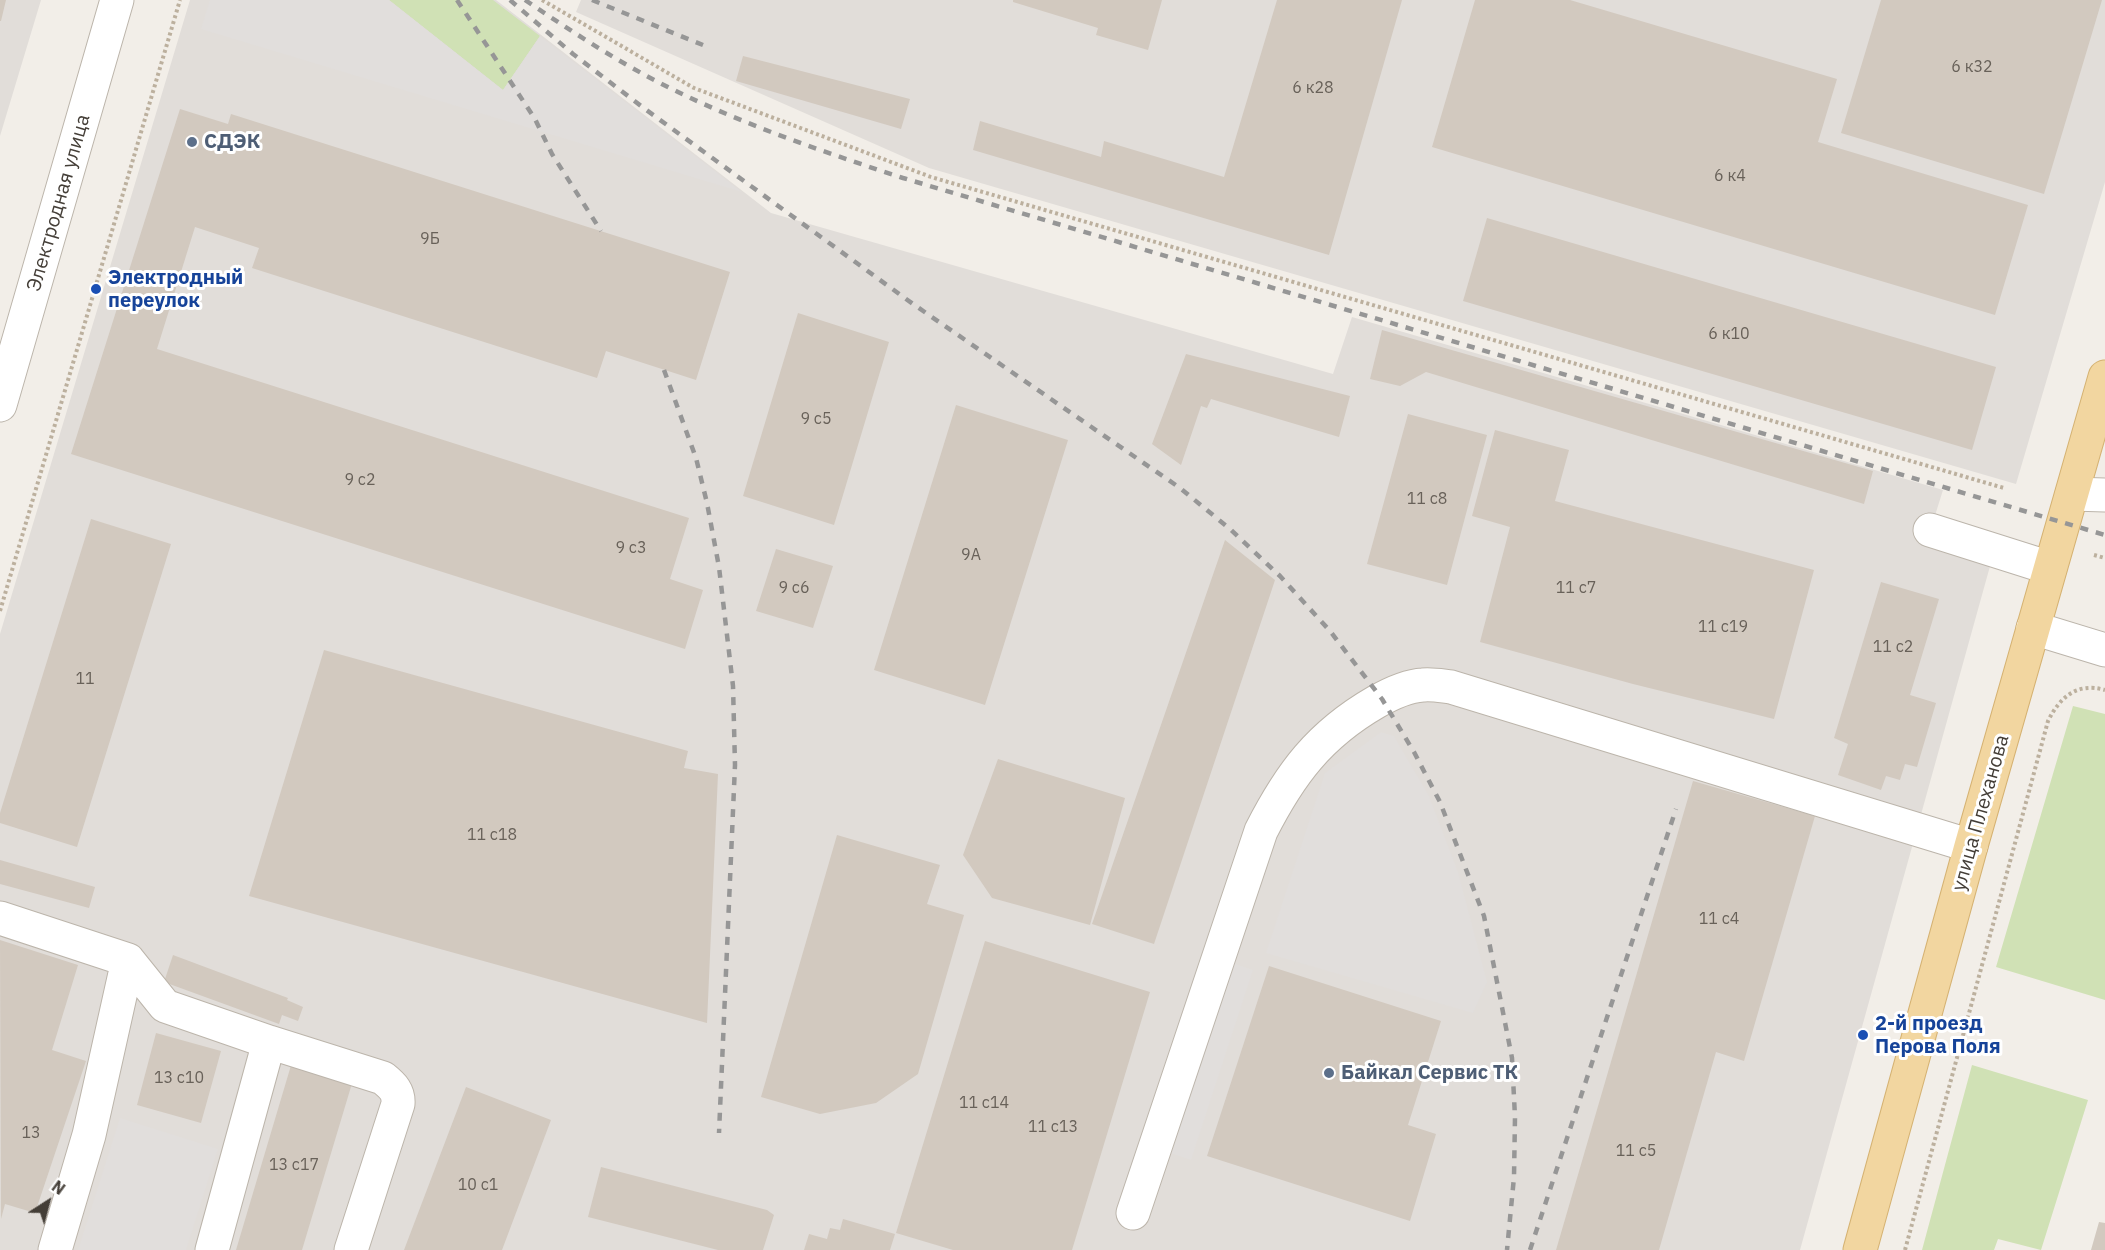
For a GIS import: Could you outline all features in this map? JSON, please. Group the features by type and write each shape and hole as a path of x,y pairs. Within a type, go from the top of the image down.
{"main road":[{"name":"улица Плеханова","path":"1860,1250 2050,568 2072,494 2096,434 2105,377"}],"street":[{"name":"Электродная улица","path":"0,405 117,0"},
{"path":"2072,494 2105,495"},
{"path":"1930,530 2050,568"},
{"path":"2033,628 2105,650"},
{"path":"1133,1213 1261,831 1281,792 1303,762 1328,736 1356,714 1402,689 1423,685 1451,687 1971,846"},
{"path":"0,918 128,960 165,1006 383,1078 393,1087 399,1096 398,1104 351,1250"},
{"path":"55,1250 89,1135 128,960"},
{"path":"212,1250 269,1042"}],"path":[{"path":"0,611 180,0"},
{"path":"542,0 694,88 931,177 2004,488"},
{"path":"2094,555 2105,558"},
{"path":"1905,1250 2048,721 2056,706 2067,694 2080,688 2105,690"}],"shaded area":[{"path":"0,0 41,0 0,136"},
{"path":"190,0 496,0 771,213 1333,374 1352,317 1943,490 1927,541 1992,559 1800,1250 0,1250 0,634"},
{"path":"210,0 389,0 503,90 540,36 742,192 201,29"},
{"path":"581,0 2105,0 2105,182 2016,484 929,168 576,12"},
{"path":"1381,732 1394,736 1429,796 1458,872 1487,982 1473,1013 1266,953 1325,773"},
{"path":"1226,961 1253,970 1191,1160 1164,1151"},
{"path":"120,1118 218,1149 186,1250 78,1250"}],"green space":[{"path":"389,0 493,0 540,36 503,90"},
{"path":"2073,706 2105,714 2105,1000 1996,967"},
{"path":"1972,1065 2088,1100 2041,1250 1998,1239 1994,1250 1922,1250"}],"building":[{"path":"0,0 6,0 1,21 0,21"},
{"path":"1013,0 1162,0 1148,50 1096,35 1098,28 1013,2"},
{"path":"1277,0 1402,0 1329,255 973,150 980,121 1101,157 1104,141 1224,177"},
{"path":"1475,0 1570,0 1837,79 1818,142 2028,205 1995,315 1432,147"},
{"path":"1881,0 2102,0 2044,194 1841,133"},
{"path":"743,56 910,99 901,129 736,81"},
{"path":"180,109 228,124 231,114 730,272 696,380 606,351 597,378 252,268 259,248 195,227 157,349 689,518 670,579 703,590 685,649 71,454"},
{"path":"1487,218 1996,367 1972,450 1463,301"},
{"path":"798,313 889,342 834,525 743,496"},
{"path":"1382,330 1873,471 1864,504 1426,372 1400,386 1370,379"},
{"path":"1186,354 1350,396 1339,437 1211,399 1207,408 1201,406 1181,465 1152,444"},
{"path":"956,405 1068,440 985,705 874,670"},
{"path":"1408,414 1487,435 1447,585 1367,564"},
{"path":"1495,430 1569,450 1555,501 1814,570 1774,719 1633,684 1480,642 1510,527 1472,516"},
{"path":"91,519 171,544 77,847 0,823 0,813"},
{"path":"1225,540 1275,580 1154,944 1092,924"},
{"path":"776,549 833,566 813,628 756,611"},
{"path":"1881,582 1939,599 1910,695 1936,703 1917,767 1905,764 1900,780 1886,776 1881,790 1838,775 1848,744 1834,738"},
{"path":"324,650 688,751 684,768 718,774 707,1023 249,896"},
{"path":"998,759 1125,798 1090,925 992,898 963,855"},
{"path":"1693,781 1815,816 1744,1061 1716,1052 1659,1250 1556,1250"},
{"path":"837,835 940,865 927,904 964,915 918,1074 876,1103 820,1114 761,1097"},
{"path":"0,860 95,887 89,908 0,884"},
{"path":"0,940 78,965 52,1050 86,1061 35,1213 5,1204 1,1219"},
{"path":"985,941 1150,992 1072,1250 953,1250 896,1233"},
{"path":"173,955 288,998 287,1000 303,1007 298,1021 282,1015 279,1024 164,982"},
{"name":"Байкал Сервис ТК","path":"1269,966 1441,1021 1408,1125 1436,1134 1410,1221 1207,1156"},
{"path":"156,1033 221,1051 201,1123 137,1105"},
{"path":"292,1062 353,1080 302,1250 236,1250"},
{"path":"466,1087 551,1120 502,1250 404,1250"},
{"path":"601,1167 767,1210 774,1215 763,1250 718,1250 588,1217"},
{"path":"843,1219 895,1234 890,1250 804,1250 809,1234 827,1239 830,1228 840,1230"},
{"path":"2099,1222 2105,1223 2105,1250 2091,1250"}],"railway":[{"path":"457,0 535,119 552,154 601,231"},
{"path":"510,0 573,54 645,109 913,304 1180,488 1230,529 1280,576 1330,631 1382,699 1414,752 1440,802 1484,916 1512,1058 1515,1117 1514,1177 1507,1250"},
{"path":"525,0 619,60 678,92 761,128 846,159 903,178 2105,535"},
{"path":"592,0 703,45"},
{"path":"664,370 696,458 707,503 719,567 733,686 735,765 719,1133"},
{"path":"1530,1250 1676,809"}],"place":[{"name":"СДЭК","path":"192,142"},
{"name":"Электродный переулок","path":"96,289"},
{"name":"2-й проезд Перова Поля","path":"1863,1035"},
{"name":"Байкал Сервис ТК","path":"1329,1073"}]}
